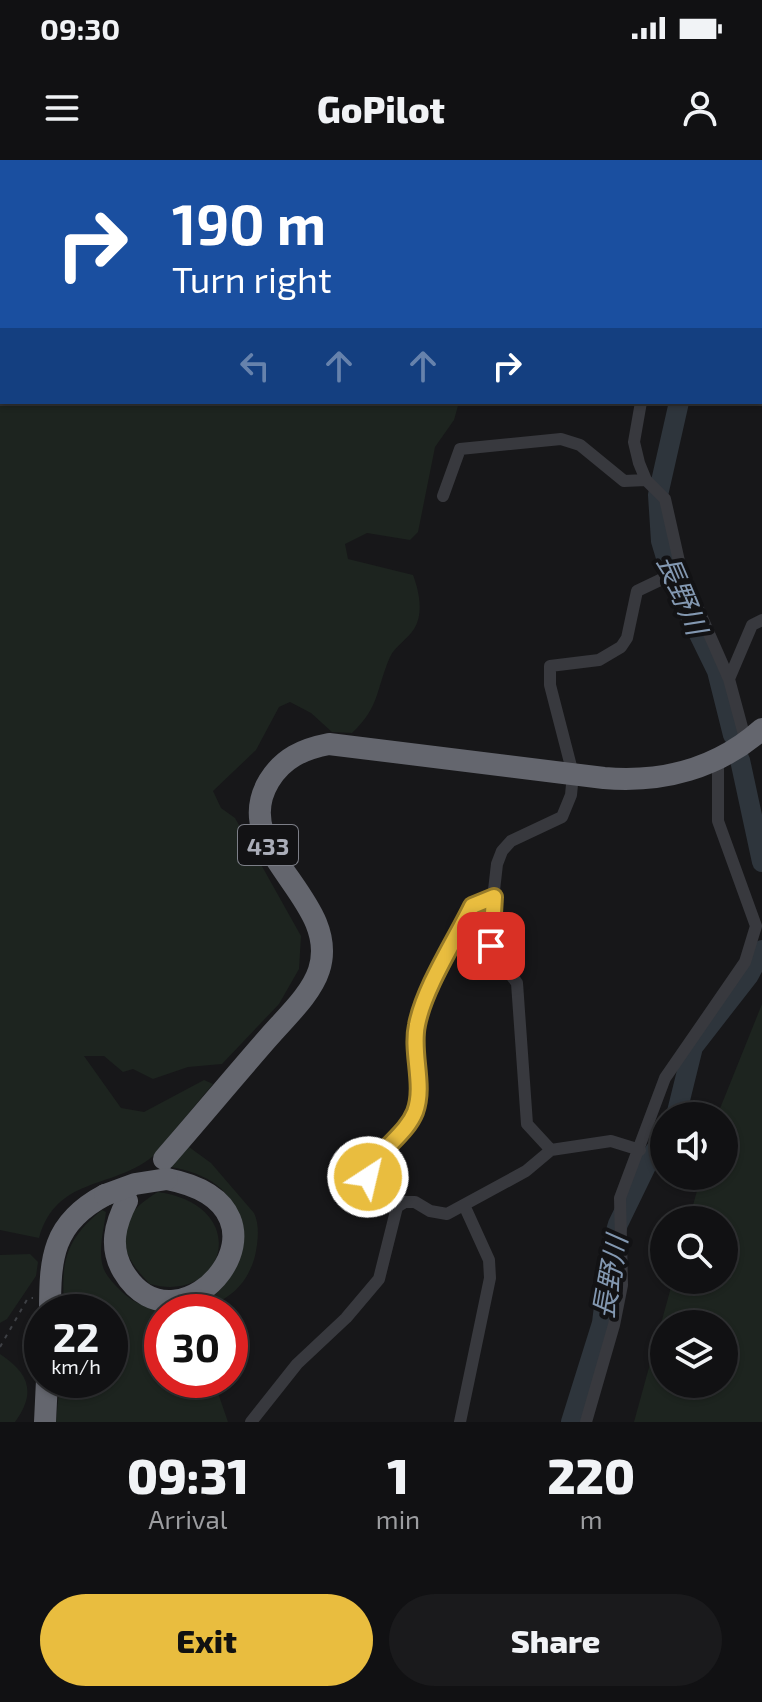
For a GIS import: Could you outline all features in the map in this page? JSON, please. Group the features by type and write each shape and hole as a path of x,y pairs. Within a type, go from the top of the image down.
{"highway":[{"name":"433","path":"166,1169 318,974 323,951 320,929 262,829 265,788 287,759 308,748 329,744 573,774 644,779 683,772 718,759 754,735"},
{"path":"47,1294 51,1264 60,1236 78,1212 105,1195 166,1169 204,1190 216,1200 229,1219 232,1234 230,1257 220,1277 202,1292 181,1299 165,1299 144,1291 127,1276 116,1256 114,1241 118,1218 127,1201"},
{"path":"45,1422 46,1398"}],"street":[{"path":"641,404 634,442 649,482 665,499 681,570 754,735"},
{"path":"443,496 460,449 516,446 544,440 561,439 580,445 624,481 649,482"},
{"path":"551,1150 527,1124 517,983 491,946 497,864 502,851 511,841 562,817 568,808 573,774 550,685 550,666 611,655 627,638 637,591 681,570"},
{"path":"729,679 752,625 762,620"},
{"path":"586,1422 614,1325 622,1285 620,1198 665,1078 745,962 756,926 758,910 729,861 718,821 718,759"},
{"path":"397,1207 375,1194 368,1177 371,1166 401,1134 417,1104 415,1047 419,1016 472,906 494,897"},
{"path":"251,1422 297,1364 346,1318 379,1279 397,1207 405,1202 415,1202 430,1211 447,1214 526,1171 551,1150 611,1141 640,1150"},
{"path":"460,1422 490,1278 489,1260 464,1205"}],"path":[{"path":"2,1346 24,1305"}],"shaded area":[{"path":"0,404 458,404 454,420 435,447 418,532 410,540 367,533 345,544 348,559 413,575 419,595 417,623 390,657 368,715 352,733 332,732 311,713 290,702 279,707 256,750 213,791 221,808 235,818 301,936 299,969 279,1004 222,1064 188,1067 153,1079 133,1069 123,1072 104,1056 84,1056 121,1108 144,1112 204,1080 213,1084 152,1157 119,1175 72,1194 58,1204 47,1218 39,1238 0,1230"},
{"path":"762,1004 762,1422 634,1422 650,1364 650,1398 738,1398 738,1310 665,1310 669,1294 738,1294 738,1206 693,1206 697,1190 738,1190 738,1102 723,1102"},
{"path":"189,1147 211,1163 254,1213 258,1228 255,1256 241,1284 230,1294 215,1294 225,1284 238,1258 238,1226 231,1202 207,1179 171,1167"},
{"path":"158,1192 188,1201 208,1215 217,1233 218,1251 211,1268 196,1280 176,1287 150,1284 138,1271 125,1247 126,1224 132,1213"},
{"path":"102,1210 106,1212 101,1247 103,1267 125,1294 64,1294 64,1267 72,1243"},
{"path":"30,1254 38,1262 36,1276 7,1319 0,1323 0,1255"},
{"path":"128,1296 144,1305 144,1398 220,1398 228,1422 56,1422 58,1398 128,1398"},
{"path":"0,1354 23,1377 24,1398 26,1398 15,1422 0,1422"}],"waterway":[{"name":"長野川","path":"679,404 658,495 661,541 673,581 717,671 733,735"},
{"name":"長野川","path":"740,760 762,862"},
{"name":"長野川","path":"679,1102 693,1047 749,975 762,950"},
{"name":"長野川","path":"571,1422 602,1323 611,1248 618,1224 650,1158"}],"route":[{"path":"368,1177 371,1166 401,1134 417,1104 415,1047 419,1016 472,906 494,897 489,934 491,946"}]}
